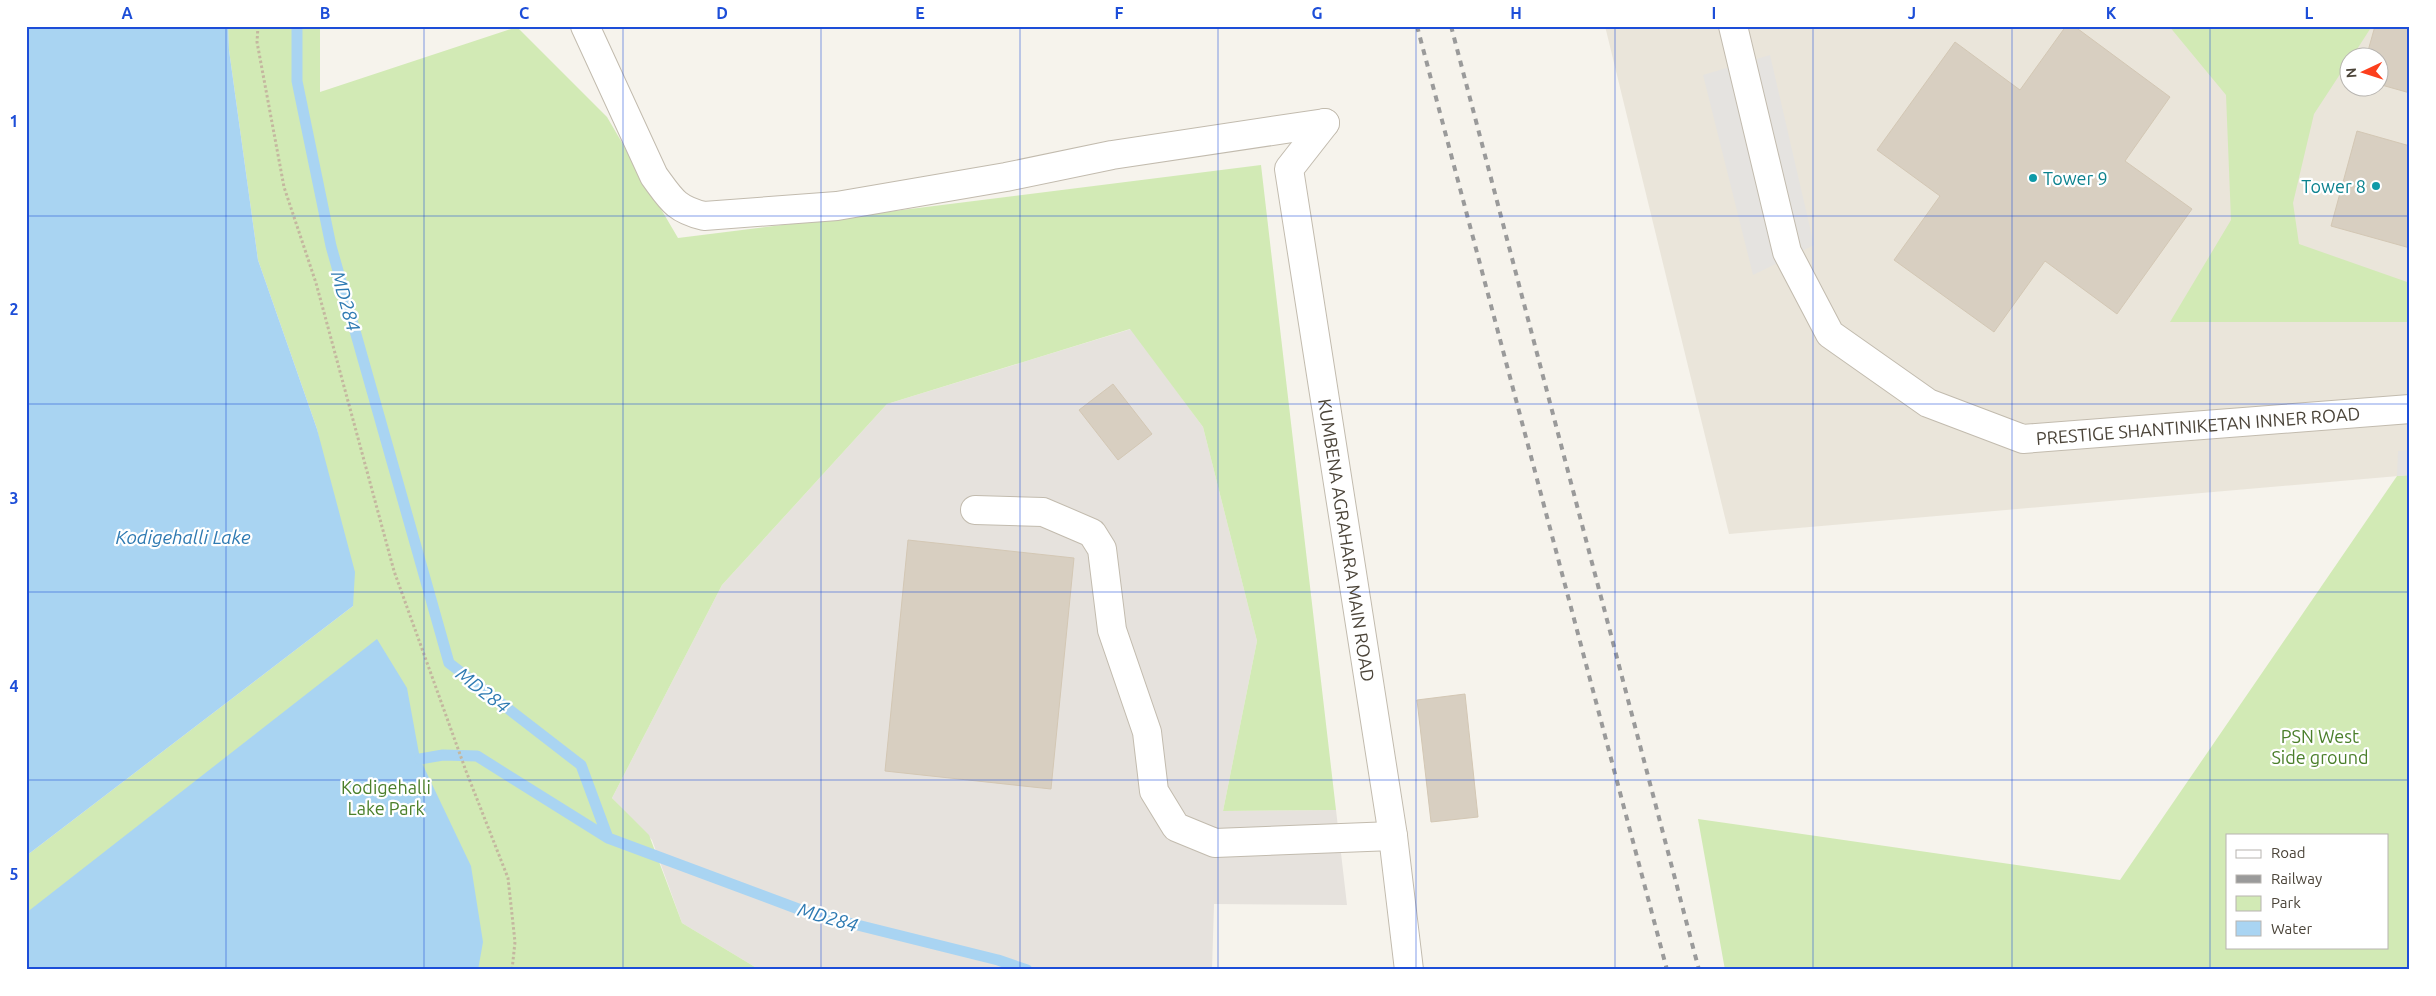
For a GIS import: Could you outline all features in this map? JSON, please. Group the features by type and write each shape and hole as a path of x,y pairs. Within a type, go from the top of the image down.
{"street":[{"name":"KUMBENA AGRAHARA MAIN ROAD","path":"585,26 654,176 670,198 684,211 704,216 836,206 1006,178 1112,155 1325,123 1289,169 1393,836 1409,970"},
{"name":"PRESTIGE SHANTINIKETAN INNER ROAD","path":"1733,26 1787,252 1830,334 1928,403 2023,439 2410,409"},
{"path":"975,510 1043,512 1092,533 1102,549 1112,630 1147,732 1154,792 1176,827 1215,843 1393,836"}],"path":[{"path":"258,26 257,42 284,186 316,283 394,571 466,771 508,878 515,942 512,970"}],"shaded area":[{"path":"1605,26 2410,26 2410,475 1729,534"},
{"path":"1770,55 1814,245 1753,275 1703,75"},
{"path":"1131,329 1203,427 1257,641 1223,811 1336,810 1347,905 1214,904 1212,970 760,970 682,923 652,840 612,798 722,585 887,404"},
{"path":"2410,450 2410,475 2397,476 2398,451"}],"green space":[{"name":"Kodigehalli Lake Park","path":"228,26 320,26 320,92 517,27 607,117 678,238 1261,165 1336,810 1223,811 1257,641 1203,427 1130,329 887,404 722,585 612,798 649,835 682,923 760,970 26,970 26,856 353,606 317,429 258,260 229,50"},
{"path":"2169,26 2372,26 2358,48 2338,48 2338,77 2314,114 2293,203 2299,244 2410,283 2410,322 2170,322 2231,220 2226,95"},
{"name":"PSN West Side ground","path":"2410,475 2410,970 1725,970 1698,819 2120,880 2397,476"}],"water":[{"name":"Kodigehalli Lake","path":"26,26 228,26 229,50 258,260 317,429 355,572 353,606 26,856"},
{"path":"377,639 407,688 420,759 471,866 483,942 478,970 26,970 26,913"}],"building":[{"name":"Tower 9","path":"2066,26 2074,26 2170,97 2125,161 2192,209 2117,314 2045,261 1994,332 1894,260 1940,196 1877,150 1955,42 2020,90"},
{"path":"2375,26 2410,26 2410,93 2388,87 2388,48 2369,48"},
{"name":"Tower 8","path":"2357,131 2410,146 2410,248 2331,226"},
{"path":"1113,384 1152,434 1118,460 1079,410"},
{"path":"908,540 1074,558 1051,789 885,771"},
{"path":"1465,694 1478,817 1431,822 1417,700"}],"waterway":[{"name":"MD284","path":"297,26 297,81 331,246 449,663 581,765 608,838 809,913 998,960 1027,970"},
{"path":"420,759 443,755 477,756 608,838"}],"railway":[{"path":"1417,26 1667,970"},
{"path":"1451,26 1699,970"}],"place":[{"name":"Tower 9","path":"2033,178"},
{"name":"Tower 8","path":"2376,186"}]}
